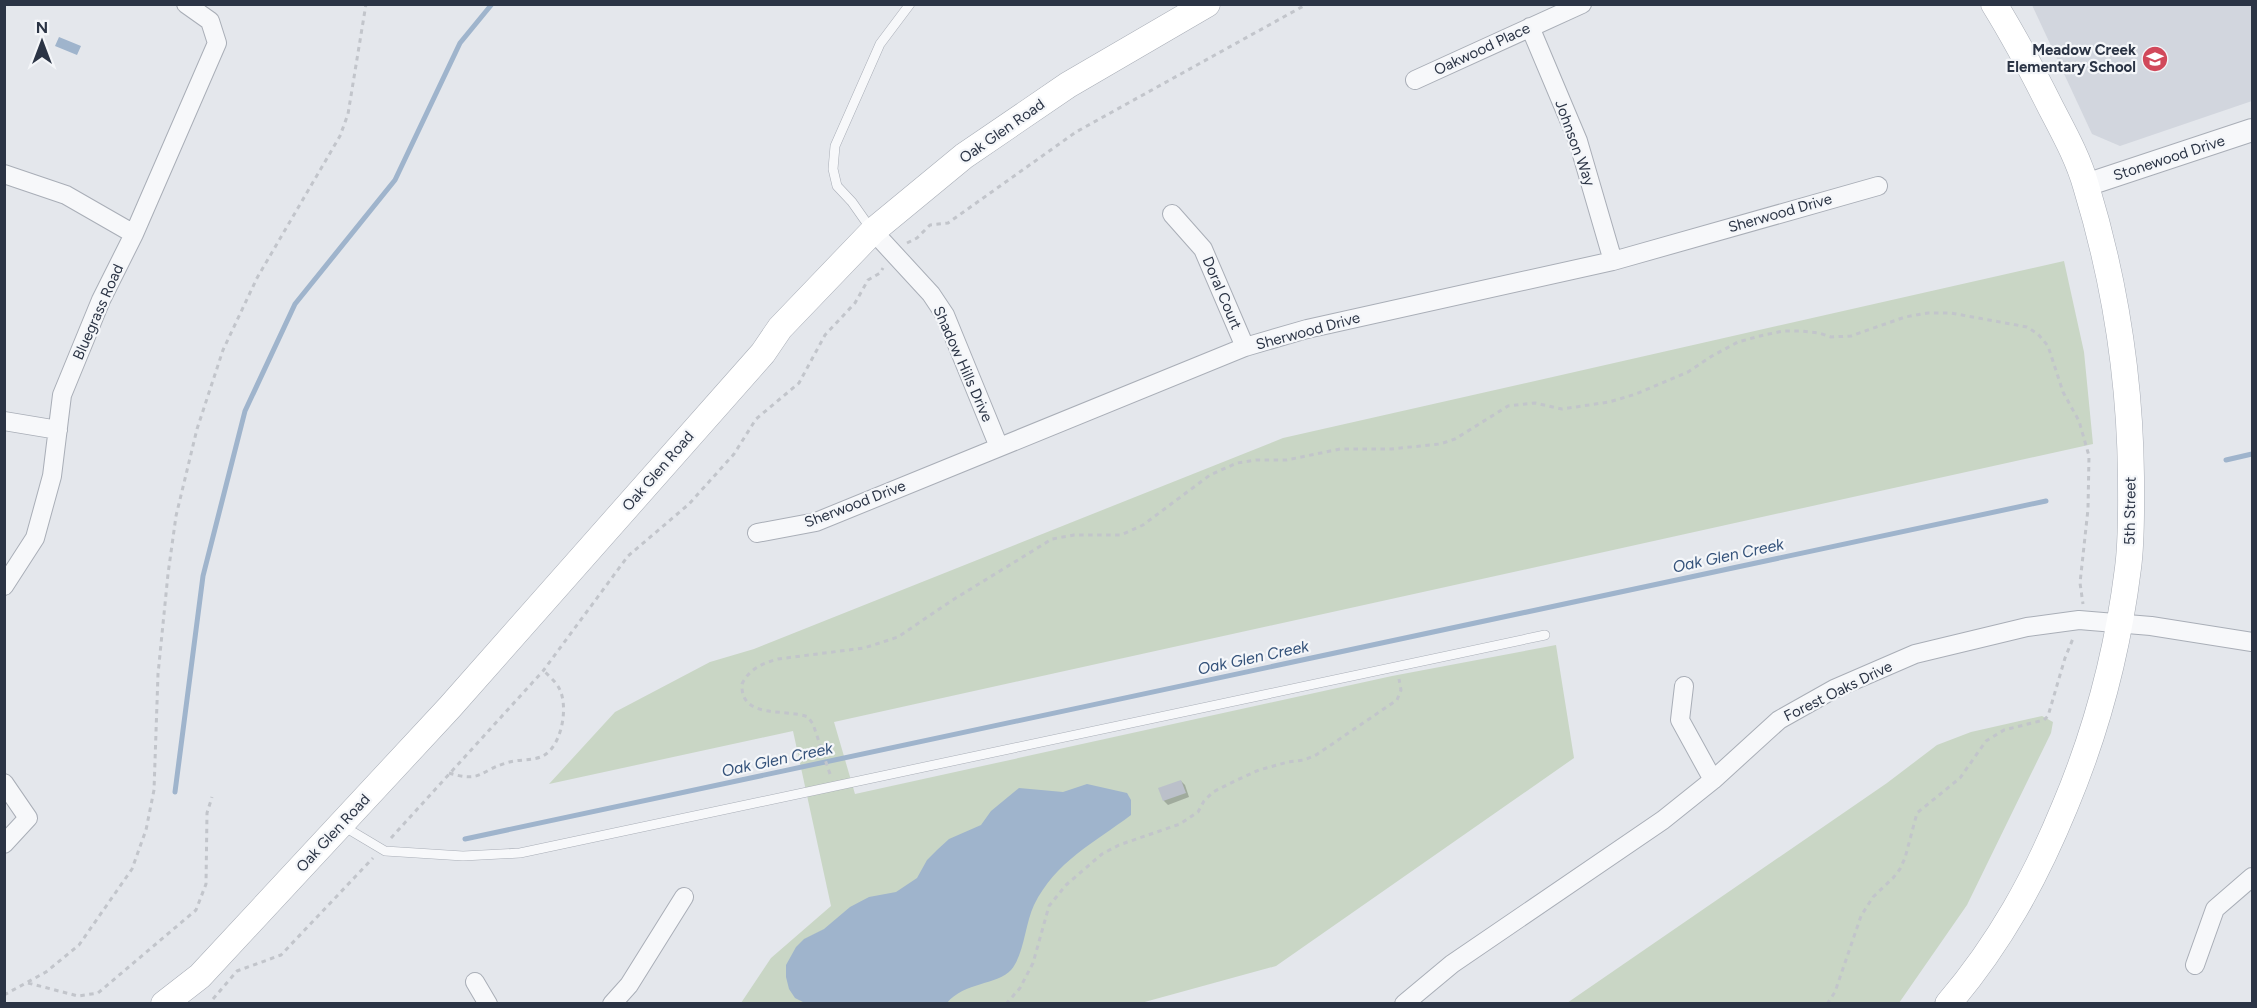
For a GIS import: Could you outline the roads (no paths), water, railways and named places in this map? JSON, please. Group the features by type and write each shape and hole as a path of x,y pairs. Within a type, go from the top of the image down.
{"main road":[{"name":"Oak Glen Road","path":"174,1001 200,976 450,707 763,353 780,328 873,231 964,156 1068,85 1207,4"},
{"name":"5th Street","path":"1948,1004 2009,922 2046,852 2080,771 2102,701 2120,623 2128,566 2131,499 2130,415 2126,371 2114,297 2086,185 2073,150 2018,43 1994,4"}],"street":[{"name":"Bluegrass Road","path":"4,586 35,538 52,476 62,395 101,300 134,234 217,44 210,21 186,4"},
{"name":"Oakwood Place","path":"1415,80 1582,4"},
{"name":"Johnson Way","path":"1530,27 1578,141 1613,261"},
{"name":"Stonewood Drive","path":"2086,185 2253,130"},
{"path":"4,174 66,195 134,234"},
{"name":"Sherwood Drive","path":"757,533 816,522 1245,347 1307,329 1613,261 1878,186"},
{"name":"Doral Court","path":"1172,214 1203,249 1245,347"},
{"name":"Shadow Hills Drive","path":"873,231 931,294 945,315 999,447"},
{"path":"4,421 58,430"},
{"name":"Forest Oaks Drive","path":"1404,1004 1452,964 1663,820 1713,780 1779,720 1834,690 1905,658 2027,627 2079,620 2151,626 2253,642"},
{"path":"1684,686 1680,720 1713,780"},
{"path":"4,783 28,818 4,844"},
{"path":"2194,964 2215,909 2253,877"},
{"path":"612,1004 629,986 684,897"},
{"path":"475,982 489,1004"}],"lane":[{"path":"873,231 837,186 833,169 836,146 880,44 910,4"},
{"path":"341,825 385,851 463,856 520,854 1545,635"}],"water":[{"path":"59,37 81,46 77,55 55,46"},
{"path":"1087,784 1127,793 1131,800 1131,815 1077,854 1053,876 1034,905 1019,956 1011,970 1005,975 962,991 947,1003 805,1003 795,998 789,989 786,965 796,947 804,939 824,929 850,907 869,897 896,892 917,878 927,860 949,839 981,825 991,811 1019,788 1063,792"}],"waterway":[{"path":"175,792 203,576 245,411 295,304 395,180 460,43 492,4"},
{"name":"Oak Glen Creek","path":"2226,460 2252,454"},
{"name":"Oak Glen Creek","path":"465,839 2046,501"}],"place":[{"name":"Meadow Creek Elementary School","path":"2155,59"}]}
